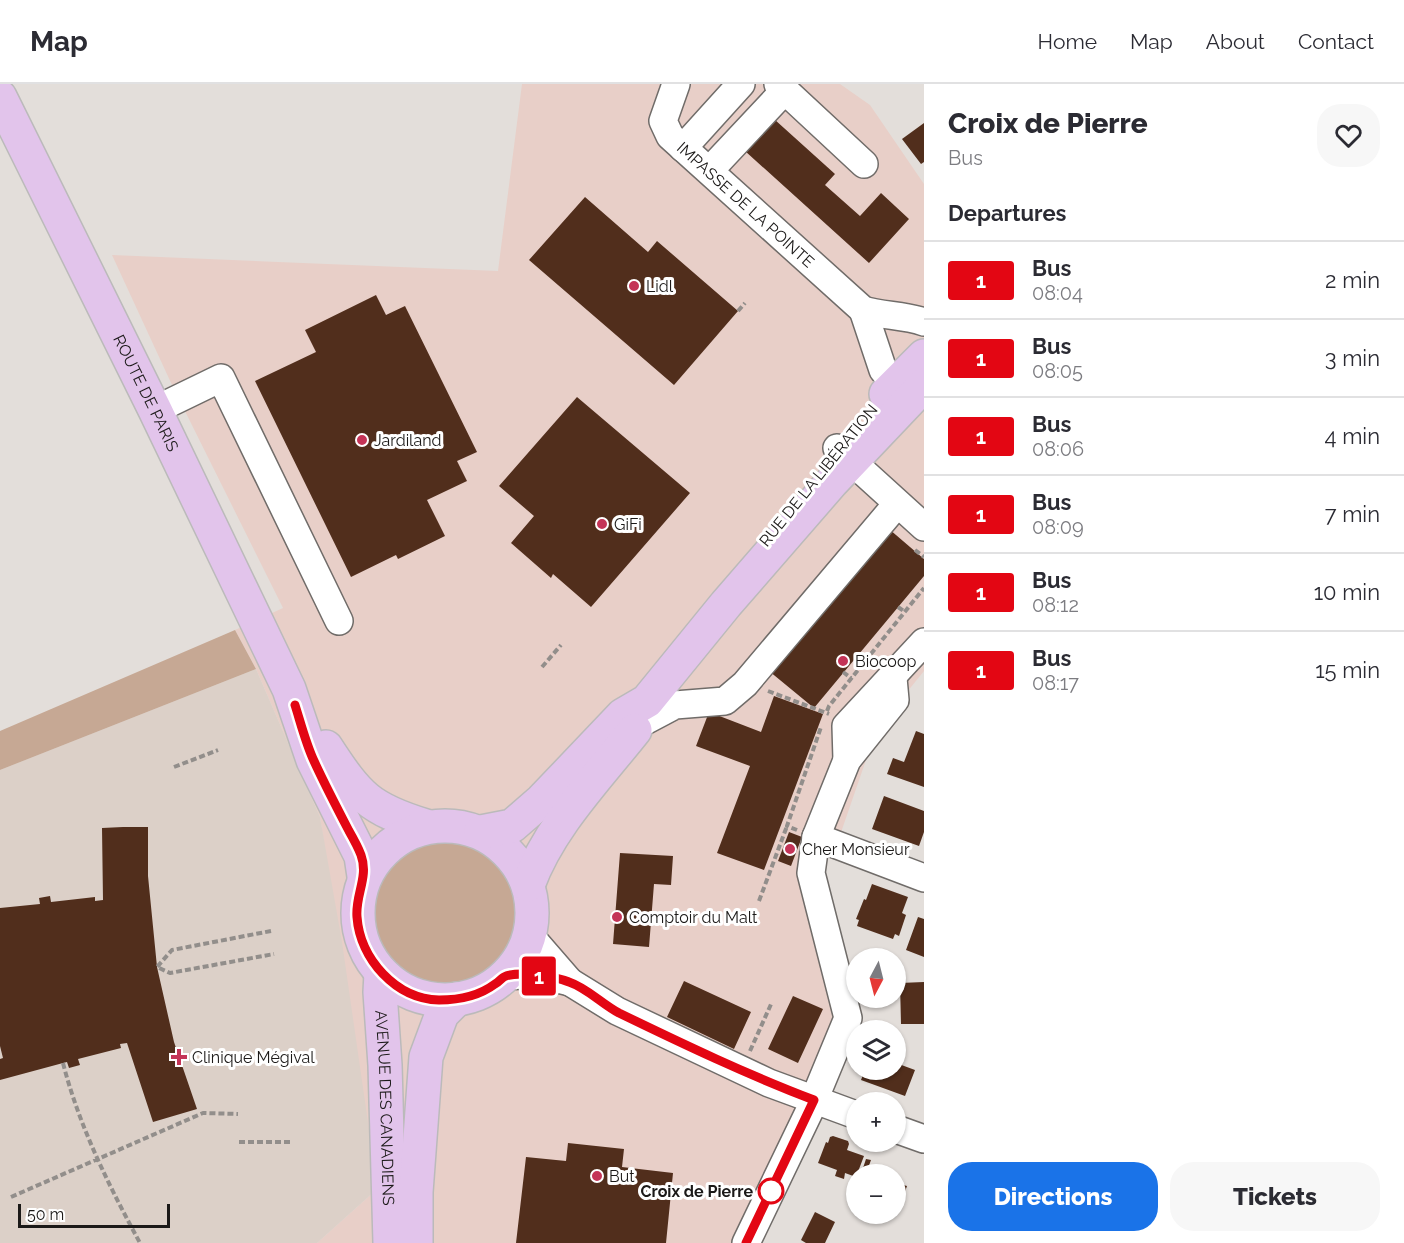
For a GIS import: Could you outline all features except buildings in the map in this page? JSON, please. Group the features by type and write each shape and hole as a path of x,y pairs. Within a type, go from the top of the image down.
{"main road":[{"name":"ROUTE DE PARIS","path":"0,97 155,410 289,689"},
{"name":"RUE DE LA LIBÉRATION","path":"528,885 537,862 565,818 644,712 726,604 832,482 845,454 910,385 924,356"},
{"path":"289,689 348,780 364,798 385,813 426,826 452,825 481,832 501,845 518,863 528,885 532,908 531,937 521,958 495,984 477,994 457,999 436,1000 415,995 397,986 381,973 368,956 358,927 358,896 364,876 374,860 388,845 426,826"},
{"path":"289,689 313,760 361,856 364,876"},
{"name":"RUE DE LA LIBÉRATION","path":"481,832 512,826 542,800 623,715 644,712"},
{"name":"AVENUE DES CANADIENS","path":"381,973 390,1243"},
{"name":"AVENUE DES CANADIENS","path":"416,1243 416,1192 426,1057 442,1014 457,999"}],"street":[{"name":"IMPASSE DE LA POINTE","path":"676,84 663,121 670,136 863,310 882,316 924,322"},
{"path":"683,148 741,84"},
{"path":"710,170 782,87 864,164"},
{"name":"IMPASSE DE LA POINTE","path":"863,310 883,370 910,385"},
{"path":"155,410 221,378 339,621"},
{"path":"845,454 924,527"},
{"path":"644,712 675,705 725,701 745,684 897,504"},
{"path":"847,760 829,725 893,678 924,642"},
{"path":"746,1243 814,1100 848,1018 811,873 816,837 847,760 895,700 893,678"},
{"path":"816,837 924,878"},
{"path":"531,937 570,982"},
{"path":"504,976 551,977 570,982 617,1011 741,1070 769,1083 846,1111"},
{"path":"906,1133 924,1139"}],"path":[{"path":"738,311 745,303"},
{"path":"912,590 918,596"},
{"path":"898,607 905,612"},
{"path":"542,667 561,645"},
{"path":"843,672 851,678"},
{"path":"745,684 826,712 829,725"},
{"path":"174,767 218,750"},
{"path":"759,901 787,826"},
{"path":"271,931 172,950 157,967 170,973 274,954"},
{"path":"741,1070 772,1002"},
{"path":"63,1063 68,1084 97,1159 140,1243"},
{"path":"11,1197 203,1113 238,1114"},
{"path":"240,1142 291,1142"}],"shaded area":[{"path":"522,84 840,84 870,105 924,184 924,671 907,692 902,714 866,760 837,844 816,837 848,1018 739,1243 317,1243 376,1190 320,817 256,669 235,630 283,608 172,385 112,255 498,271"},
{"path":"235,630 256,669 0,770 0,731"},
{"name":"Clinique Mégival","path":"256,669 320,817 342,942 376,1190 317,1243 0,1243 0,770"},
{"path":"443,835 472,841 497,857 513,882 519,911 513,940 497,965 472,981 443,987 414,981 389,965 373,940 367,911 373,882 389,857 414,841"}],"bus line":[{"name":"1","path":"295,705 313,760 361,856 364,876 358,896 357,917 360,937 368,956 381,973 397,986 415,995 436,1000 457,999 477,994 504,976 551,977 570,982 617,1011 769,1083 814,1100 746,1243"}],"place":[{"name":"Lidl","path":"634,286"},
{"name":"Jardiland","path":"362,440"},
{"name":"GiFi","path":"602,524"},
{"name":"Biocoop","path":"843,661"},
{"name":"Cher Monsieur","path":"790,849"},
{"name":"Comptoir du Malt","path":"617,917"},
{"name":"Clinique Mégival","path":"179,1057"},
{"name":"But","path":"597,1176"},
{"name":"Croix de Pierre","path":"771,1191"}]}
